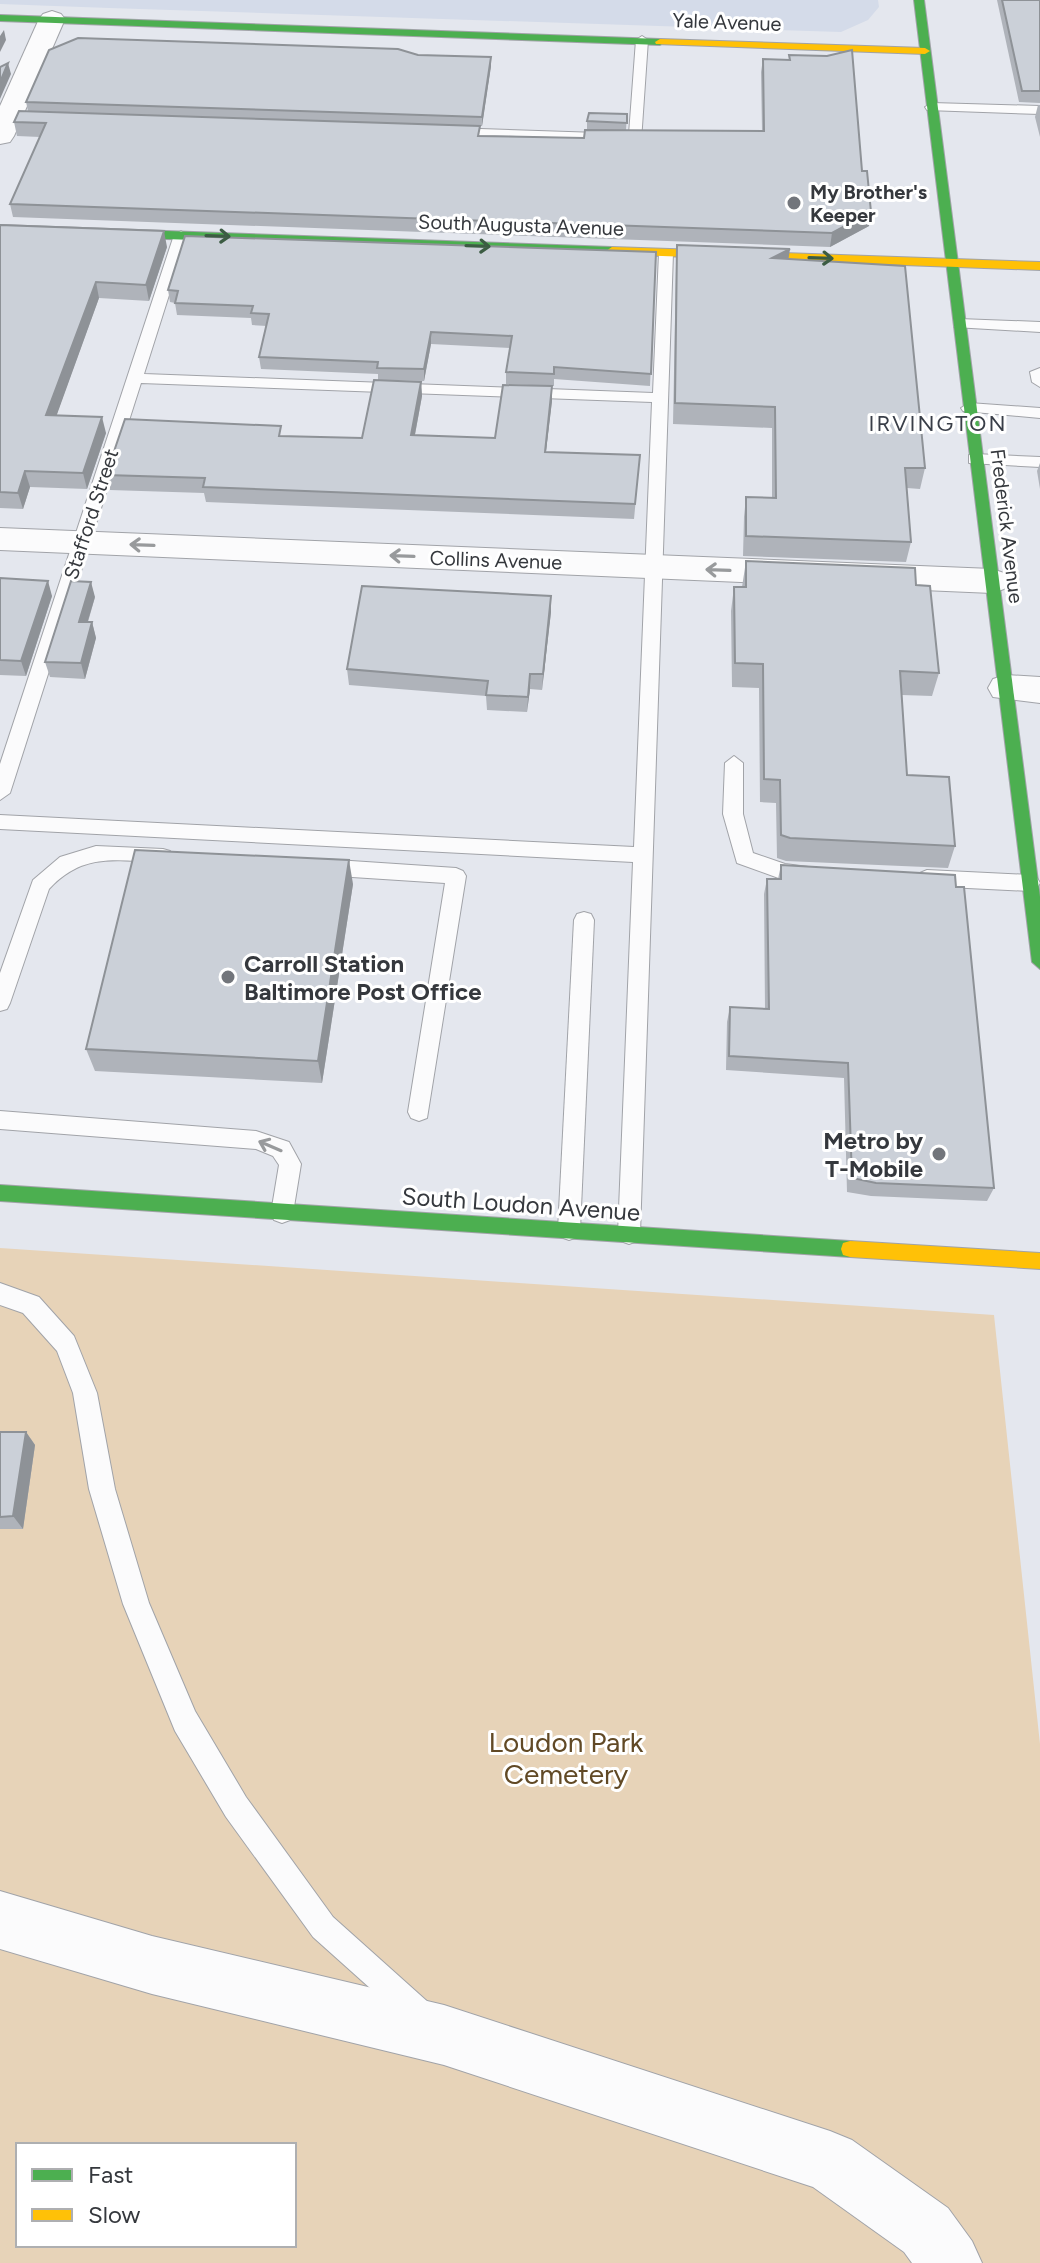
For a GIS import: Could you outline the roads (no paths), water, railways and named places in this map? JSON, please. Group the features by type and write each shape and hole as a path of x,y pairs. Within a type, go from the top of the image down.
{"street":[{"name":"Frederick Avenue","path":"919,0 992,581 1023,689 1030,883 1040,962"},
{"name":"Yale Avenue","path":"0,18 925,51"},
{"path":"8,122 52,19"},
{"name":"South Augusta Avenue","path":"0,229 1040,266"},
{"name":"Collins Avenue","path":"0,539 992,581"},
{"name":"South Loudon Avenue","path":"0,1193 1040,1261"},
{"path":"0,1920 152,1965 444,2035 830,2162 926,2230 950,2263"}],"lane":[{"path":"430,131 636,138 642,40"},
{"path":"932,107 1040,110"},
{"name":"Stafford Street","path":"0,793 181,235"},
{"path":"629,1234 666,253"},
{"path":"959,324 1035,326 1033,343"},
{"path":"135,378 661,398"},
{"path":"969,408 1040,413"},
{"path":"975,459 1040,462"},
{"path":"734,763 733,814 744,858 784,872 830,874"},
{"path":"0,822 643,855"},
{"path":"0,1003 40,885 53,869 98,852 176,857"},
{"path":"300,866 456,876 419,1112"},
{"path":"907,878 1030,883"},
{"path":"569,1230 584,920"},
{"path":"0,1120 256,1140 281,1149 290,1164 282,1213"},
{"path":"0,1294 31,1305 66,1344 85,1393 102,1489 136,1604 185,1721 199,1746 236,1807 323,1927 444,2035"}],"place":[{"name":"My Brother's Keeper","path":"794,203"},
{"name":"Carroll Station Baltimore Post Office","path":"228,977"},
{"name":"Metro by T-Mobile","path":"939,1154"}],"district":[{"name":"IRVINGTON","path":"938,423"}],"park label":[{"name":"Loudon Park Cemetery","path":"566,1758"}]}
